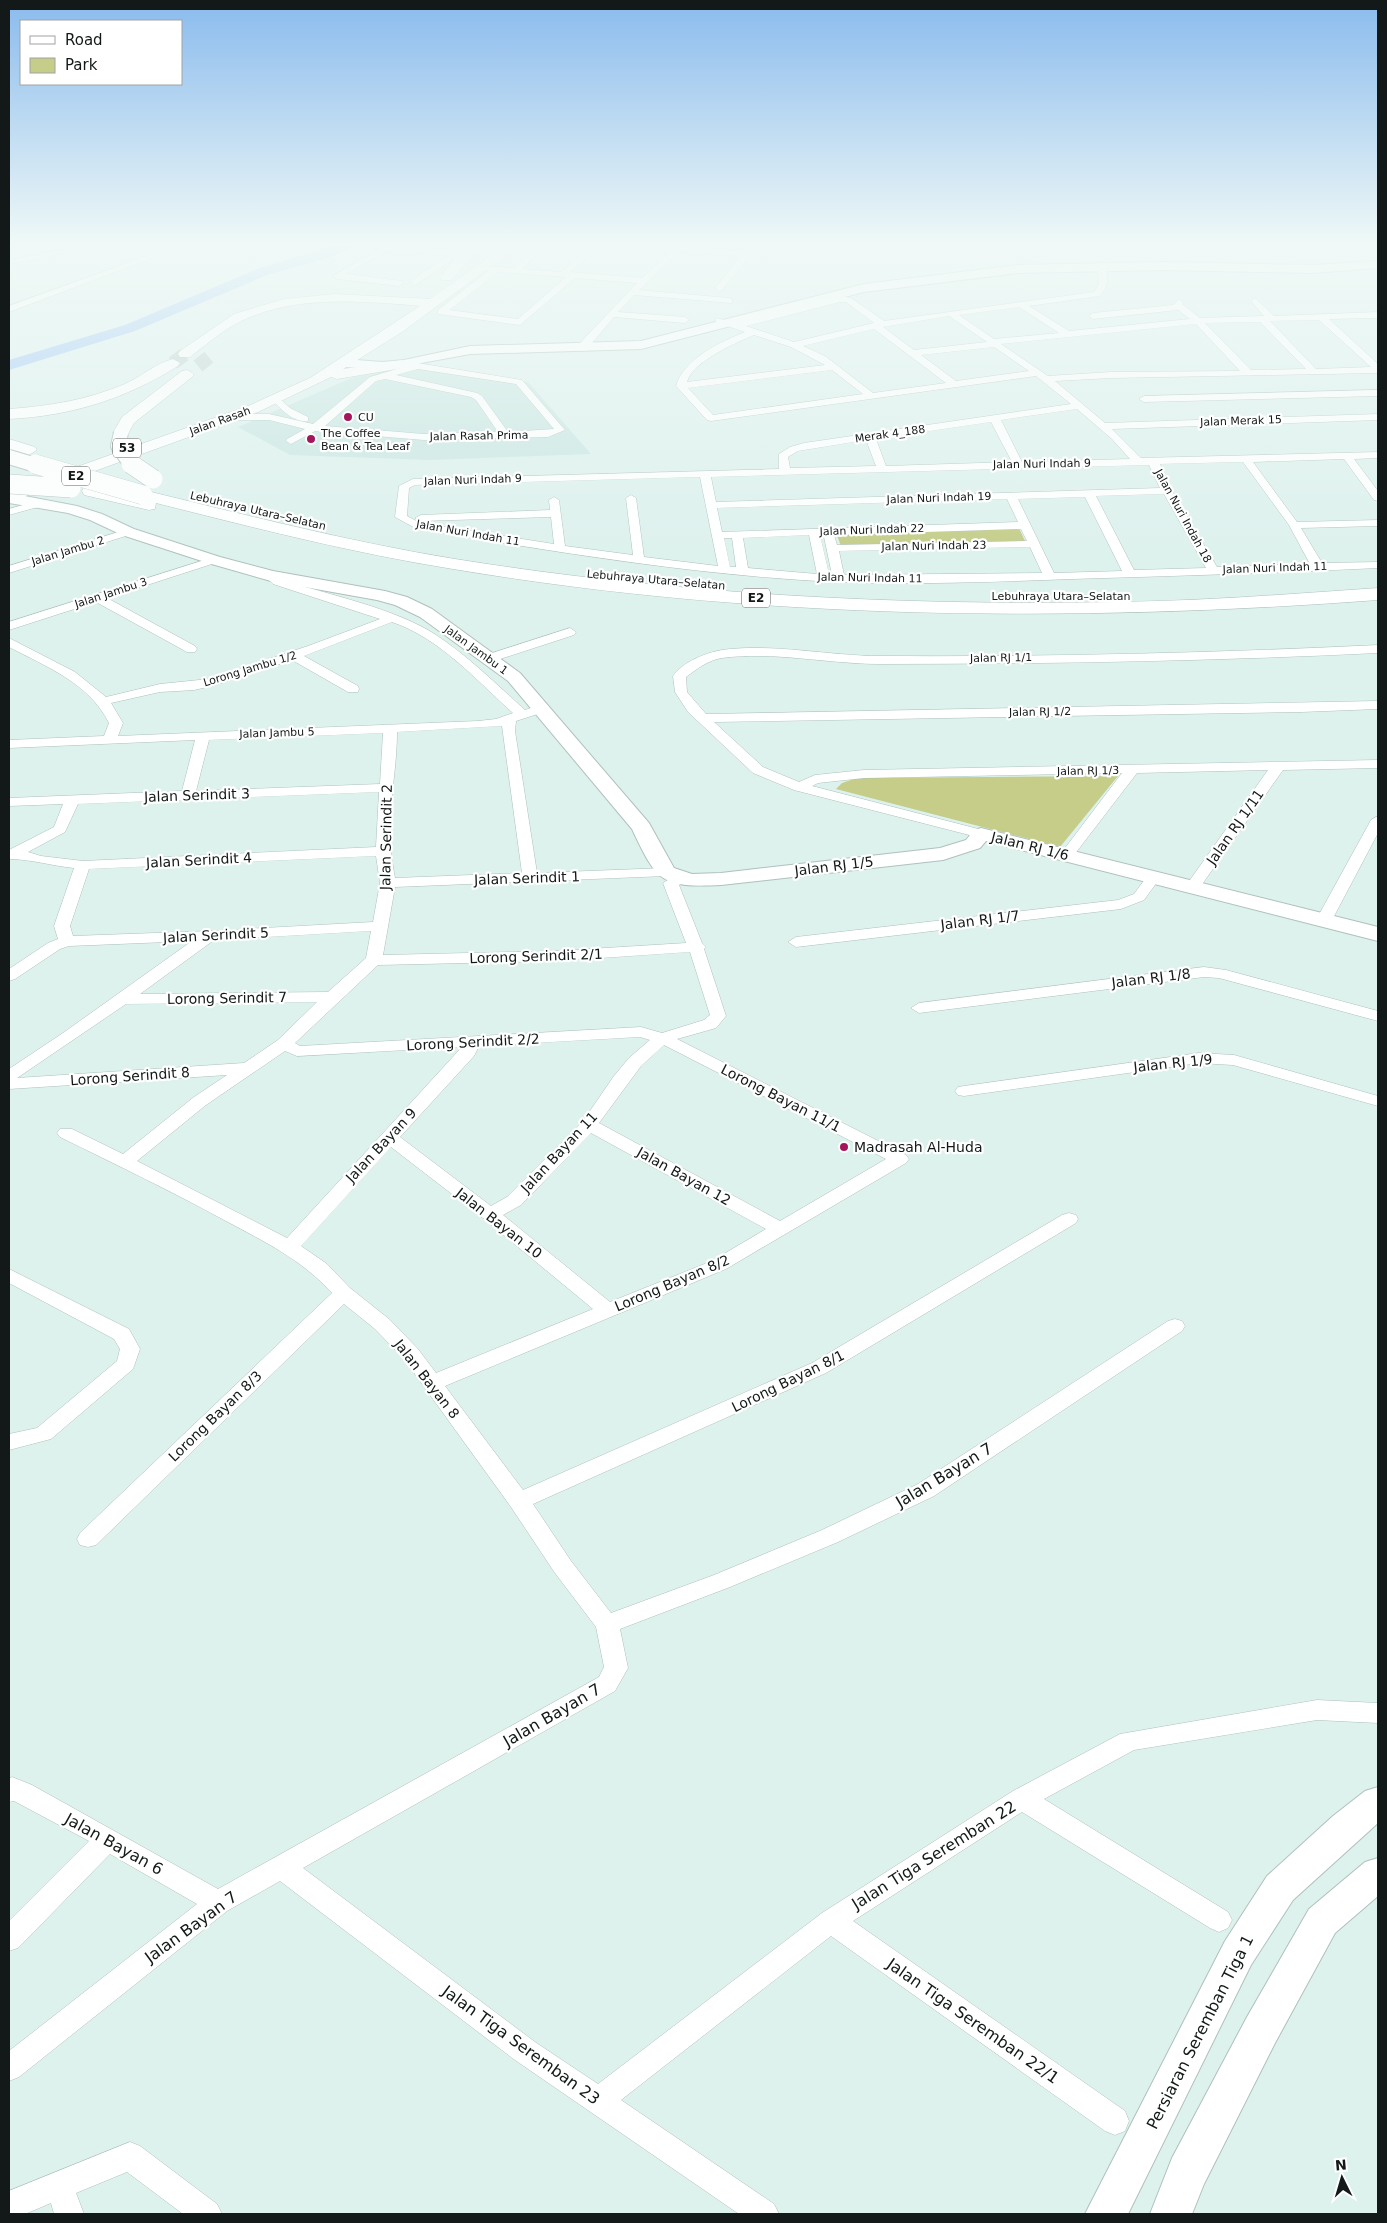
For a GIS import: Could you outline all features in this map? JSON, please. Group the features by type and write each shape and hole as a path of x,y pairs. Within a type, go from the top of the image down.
{"highway":[{"path":"9,414 60,410 100,400 150,378 193,349"},
{"name":"Jalan Rasah","path":"9,498 277,399 315,381 359,349"},
{"path":"378,349 376,352 378,356 398,362"},
{"name":"Jalan Rasah","path":"9,490 212,415 282,386 318,366 344,359"},
{"path":"315,381 356,370 398,362"},
{"path":"151,487 126,461 118,446 121,433 128,420 198,366"},
{"name":"Lebuhraya Utara–Selatan","path":"9,444 341,543 454,564 573,582 702,595 871,605 1116,608 1228,604 1378,594"},
{"name":"Lebuhraya Utara–Selatan","path":"9,457 151,487 357,535 465,555 580,573 704,585 873,595 1048,598 1231,592 1378,583"},
{"path":"9,484 48,485 90,491 200,519 341,543"}],"main road":[{"path":"344,359 372,365 470,350 506,349"},
{"name":"Jalan Jambu 1","path":"9,498 41,503 96,517 128,532 271,576 379,595 401,601 426,613 514,677 642,827 655,855 673,875"},
{"name":"Jalan RJ 1/5","path":"673,875 720,879 943,854 973,844 981,834"},
{"name":"Jalan RJ 1/6","path":"981,834 1378,934"},
{"name":"Persiaran Seremban Tiga 1","path":"1106,2214 1238,1954 1280,1888 1346,1826 1378,1802"},
{"path":"1172,2214 1187,2173 1261,2030 1322,1921 1378,1874"}],"street":[{"path":"720,349 686,371 681,380 681,386 711,418 956,385 1042,376 1249,374 1378,369"},
{"path":"800,349 822,358 871,396"},
{"path":"908,349 956,385"},
{"path":"913,353 948,349"},
{"path":"1003,349 1080,406 1129,450 1138,461"},
{"path":"1225,349 1249,374"},
{"path":"1294,349 1314,372"},
{"path":"1356,349 1378,369"},
{"name":"Jalan Rasah Prima","path":"231,417 269,417 318,425 424,437 548,434 560,430 519,382 427,366 383,376"},
{"path":"681,386 834,367"},
{"path":"1120,375 1129,386"},
{"path":"291,441 318,425 366,383 383,376 474,395 479,398 505,436"},
{"path":"1175,423 1141,397 1378,393"},
{"name":"Jalan Rasah Prima","path":"277,399 293,414 318,425"},
{"name":"Merak 4_188","path":"785,471 782,462 787,452 804,446 1080,406"},
{"name":"Jalan Merak 15","path":"1103,426 1378,417"},
{"path":"995,419 1018,464"},
{"path":"870,436 882,468"},
{"name":"Jalan Nuri Indah 9","path":"405,484 413,482 542,478 1378,455"},
{"path":"1347,456 1378,498"},
{"path":"1246,458 1294,526 1318,566"},
{"name":"Jalan Nuri Indah 18","path":"1153,461 1167,491 1213,570"},
{"path":"705,474 725,570"},
{"name":"Jalan Nuri Indah 11","path":"405,484 402,505 403,519 417,526 639,561 743,572 824,578 1050,577 1378,565"},
{"name":"Jalan Nuri Indah 19","path":"711,505 1167,491"},
{"path":"1089,494 1130,574"},
{"path":"1011,496 1050,577"},
{"path":"631,498 639,561"},
{"path":"554,500 560,549"},
{"name":"Jalan Jambu 1","path":"9,512 41,503"},
{"path":"403,519 556,514"},
{"path":"1294,526 1378,523"},
{"name":"Jalan Nuri Indah 22","path":"719,535 1026,525"},
{"path":"829,531 839,578"},
{"name":"Jalan Jambu 2","path":"9,570 128,532"},
{"path":"814,532 824,578"},
{"path":"737,534 743,572"},
{"name":"Jalan Nuri Indah 23","path":"833,548 1035,544"},
{"name":"Jalan Jambu 3","path":"9,626 214,560"},
{"path":"271,576 277,582 390,619 431,637 457,656 517,717 508,731 530,878"},
{"path":"97,598 191,649"},
{"name":"Lorong Jambu 1/2","path":"104,700 160,688 194,686 212,682 293,655 390,619"},
{"path":"490,658 570,632"},
{"path":"9,642 89,686 104,700 111,709 116,723 110,738"},
{"name":"Jalan RJ 1/1","path":"702,718 681,692 679,676 707,658 723,654 751,653 878,660 1273,654 1378,648"},
{"path":"293,655 353,689"},
{"name":"Jalan RJ 1/2","path":"702,718 1378,705"},
{"name":"Jalan Jambu 5","path":"9,744 110,738 478,725 517,717 542,708"},
{"name":"Jalan RJ 1/6","path":"702,718 758,770 799,787 981,834"},
{"name":"Jalan Serindit 2","path":"374,960 388,883 383,851 385,788 390,757 390,728"},
{"path":"188,796 203,736"},
{"name":"Jalan RJ 1/3","path":"799,787 815,779 864,774 1277,768 1378,764"},
{"name":"Jalan RJ 1/11","path":"1193,887 1277,768"},
{"path":"1066,856 1132,770"},
{"name":"Jalan Serindit 3","path":"9,802 385,788"},
{"path":"12,855 60,829 72,800"},
{"path":"1324,920 1378,820"},
{"name":"Jalan Serindit 4","path":"12,855 83,865 383,851"},
{"path":"9,976 61,943 62,926 83,865"},
{"path":"662,1038 710,1024 718,1016 712,988 698,947 671,883 673,875"},
{"name":"Jalan Serindit 1","path":"388,883 673,875"},
{"name":"Jalan RJ 1/7","path":"796,942 1121,904 1140,897 1153,878"},
{"name":"Jalan Serindit 5","path":"61,943 379,926"},
{"path":"11,1077 69,1038 210,936"},
{"name":"Lorong Serindit 2/1","path":"374,960 557,956 698,947"},
{"path":"124,1162 200,1101 284,1044 332,997 374,960"},
{"name":"Jalan RJ 1/8","path":"919,1008 1204,972 1220,974 1378,1016"},
{"name":"Lorong Serindit 7","path":"122,999 332,997"},
{"name":"Lorong Serindit 2/2","path":"284,1044 297,1051 472,1043 641,1032 662,1038"},
{"name":"Jalan Bayan 11","path":"490,1214 514,1201 589,1124 635,1062 662,1038"},
{"name":"Lorong Bayan 11/1","path":"662,1038 900,1159"},
{"name":"Jalan Bayan 9","path":"289,1246 468,1052 472,1043"},
{"name":"Jalan RJ 1/9","path":"964,1091 1199,1058 1217,1058 1234,1060 1378,1101"},
{"name":"Lorong Serindit 8","path":"11,1077 251,1068"},
{"name":"Jalan Bayan 12","path":"589,1124 779,1228"},
{"name":"Jalan Bayan 8","path":"66,1133 190,1194 289,1246 320,1268 343,1293 382,1324 411,1354 519,1501 563,1567 607,1624"},
{"name":"Jalan Bayan 10","path":"389,1138 490,1214 607,1310"},
{"name":"Lorong Bayan 8/2","path":"432,1383 719,1265 779,1228 845,1193 900,1159"},
{"name":"Lorong Bayan 8/1","path":"519,1501 819,1368 1070,1219"},
{"path":"9,1274 122,1334 130,1349 126,1364 44,1434 9,1442"},
{"name":"Lorong Bayan 8/3","path":"88,1539 343,1293"},
{"name":"Jalan Bayan 7","path":"9,2068 218,1903 606,1684 616,1668 607,1624 722,1581 830,1536 926,1490 1175,1326"},
{"name":"Jalan Tiga Seremban 22","path":"598,2101 830,1921 1022,1799 1129,1741 1317,1710 1378,1712"},
{"name":"Jalan Bayan 6","path":"9,1791 12,1788 108,1839 218,1903"},
{"path":"1022,1799 1219,1920"},
{"path":"9,1939 108,1839"},
{"name":"Jalan Tiga Seremban 23","path":"283,1868 525,2051 764,2214"},
{"name":"Jalan Tiga Seremban 22/1","path":"830,1921 1115,2121"},
{"path":"9,2206 130,2156 207,2214"},
{"path":"58,2186 69,2214"}],"shaded area":[{"path":"421,363 528,382 591,454 431,460 290,455 238,427 354,377"}],"green space":[{"path":"1019,528 1025,541 841,546 836,533"},
{"path":"1118,776 1060,847 836,789 842,783 857,778"}],"waterway":[{"path":"9,365 62,349"}],"tunnel":[{"path":"173,363 185,354"},
{"path":"198,366 209,357"}],"place":[{"name":"CU","path":"348,417"},
{"name":"The Coffee Bean & Tea Leaf","path":"311,439"},
{"name":"Madrasah Al-Huda","path":"844,1147"}]}
